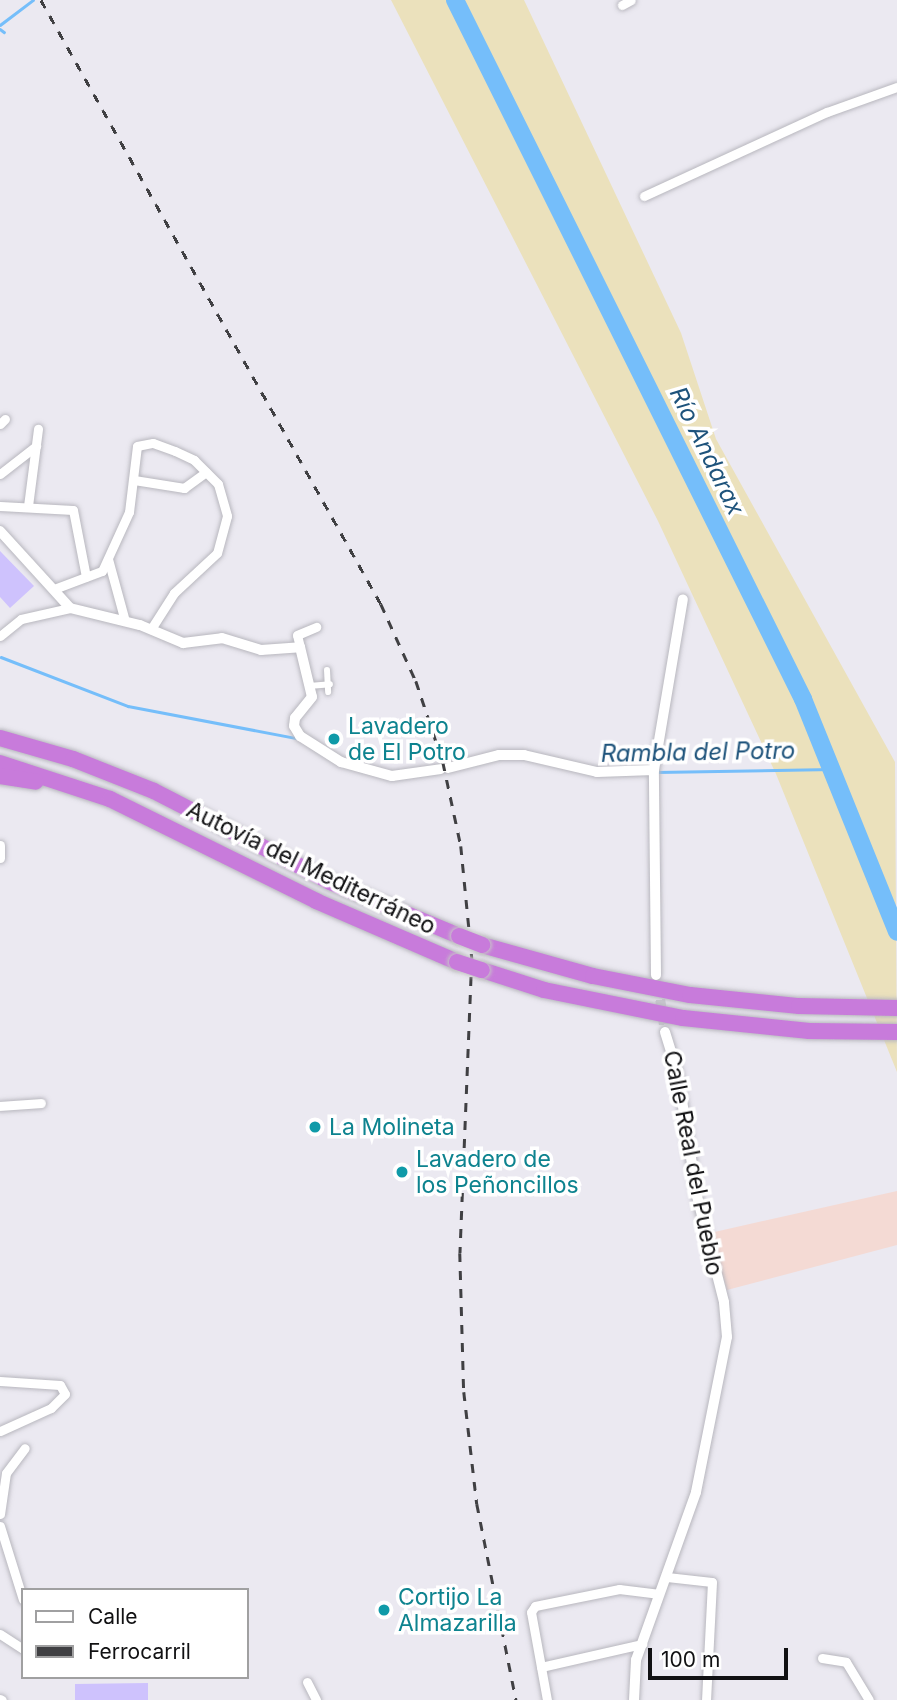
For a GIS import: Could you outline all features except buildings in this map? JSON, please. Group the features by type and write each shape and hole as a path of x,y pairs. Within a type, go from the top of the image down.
{"highway":[{"name":"Autovía del Mediterráneo","path":"0,738 73,759 154,791 330,882 482,945 644,987 799,1006 897,1008"},
{"name":"Autovía del Mediterráneo","path":"0,763 75,785 152,817 316,901 457,962 544,990 639,1011 809,1031 897,1031"},
{"path":"0,776 75,785"}],"street":[{"path":"644,196 827,113 897,87"},
{"path":"28,506 38,429"},
{"path":"54,589 102,571 126,524 137,446 144,442 194,460 218,484 227,505 217,553 174,593 151,629"},
{"path":"0,474 36,446"},
{"path":"134,480 184,488 206,472"},
{"path":"0,506 73,510 86,577"},
{"path":"0,531 70,608"},
{"path":"108,559 125,621"},
{"path":"656,975 654,770 682,599"},
{"path":"0,636 20,619 70,608 151,629 183,643 222,638 261,650 300,647"},
{"path":"316,627 297,635 312,697 295,718 294,726 300,736 341,762 392,776 444,769 499,755 524,755 597,772 654,770"},
{"path":"309,686 329,688 327,670"},
{"path":"0,845 0,858"},
{"name":"Calle Real del Pueblo","path":"634,1700 636,1660 696,1492 727,1337 724,1302 696,1196 678,1074 666,1032"},
{"path":"0,1106 41,1103"},
{"path":"0,1381 50,1383 64,1389 61,1401 51,1408 0,1431"},
{"path":"0,1514 6,1473 25,1448"},
{"path":"0,1526 21,1594"},
{"path":"667,1577 712,1582 706,1700"},
{"path":"547,1700 531,1612 535,1606 619,1589 659,1594"},
{"path":"0,1634 21,1648"},
{"path":"541,1667 642,1644"},
{"path":"822,1658 846,1662 869,1700"},
{"path":"307,1682 316,1700"}],"shaded area":[{"path":"0,551 34,586 10,608 0,597"},
{"path":"897,1191 897,1245 727,1290 710,1233"},
{"path":"148,1683 148,1700 75,1700 75,1684"}],"sand":[{"path":"391,0 524,0 681,333 716,439 895,762 897,1072 776,774 658,521"}],"waterway":[{"path":"0,25 33,0"},
{"name":"Río Andarax","path":"455,0 803,699 897,932"},
{"path":"0,29 4,32"},
{"name":"Rambla del Potro","path":"1,657 128,706 296,738"},
{"name":"Rambla del Potro","path":"657,772 832,769"}],"tunnel":[{"path":"658,985 665,1032"}],"railway":[{"path":"41,0 381,604 416,681 443,762 461,846 472,959 460,1253 464,1392 477,1504 516,1700"}],"place":[{"name":"Lavadero de El Potro","path":"334,739"},
{"name":"La Molineta","path":"315,1127"},
{"name":"Lavadero de los Peñoncillos","path":"402,1172"},
{"name":"Cortijo La Almazarilla","path":"384,1610"}]}
